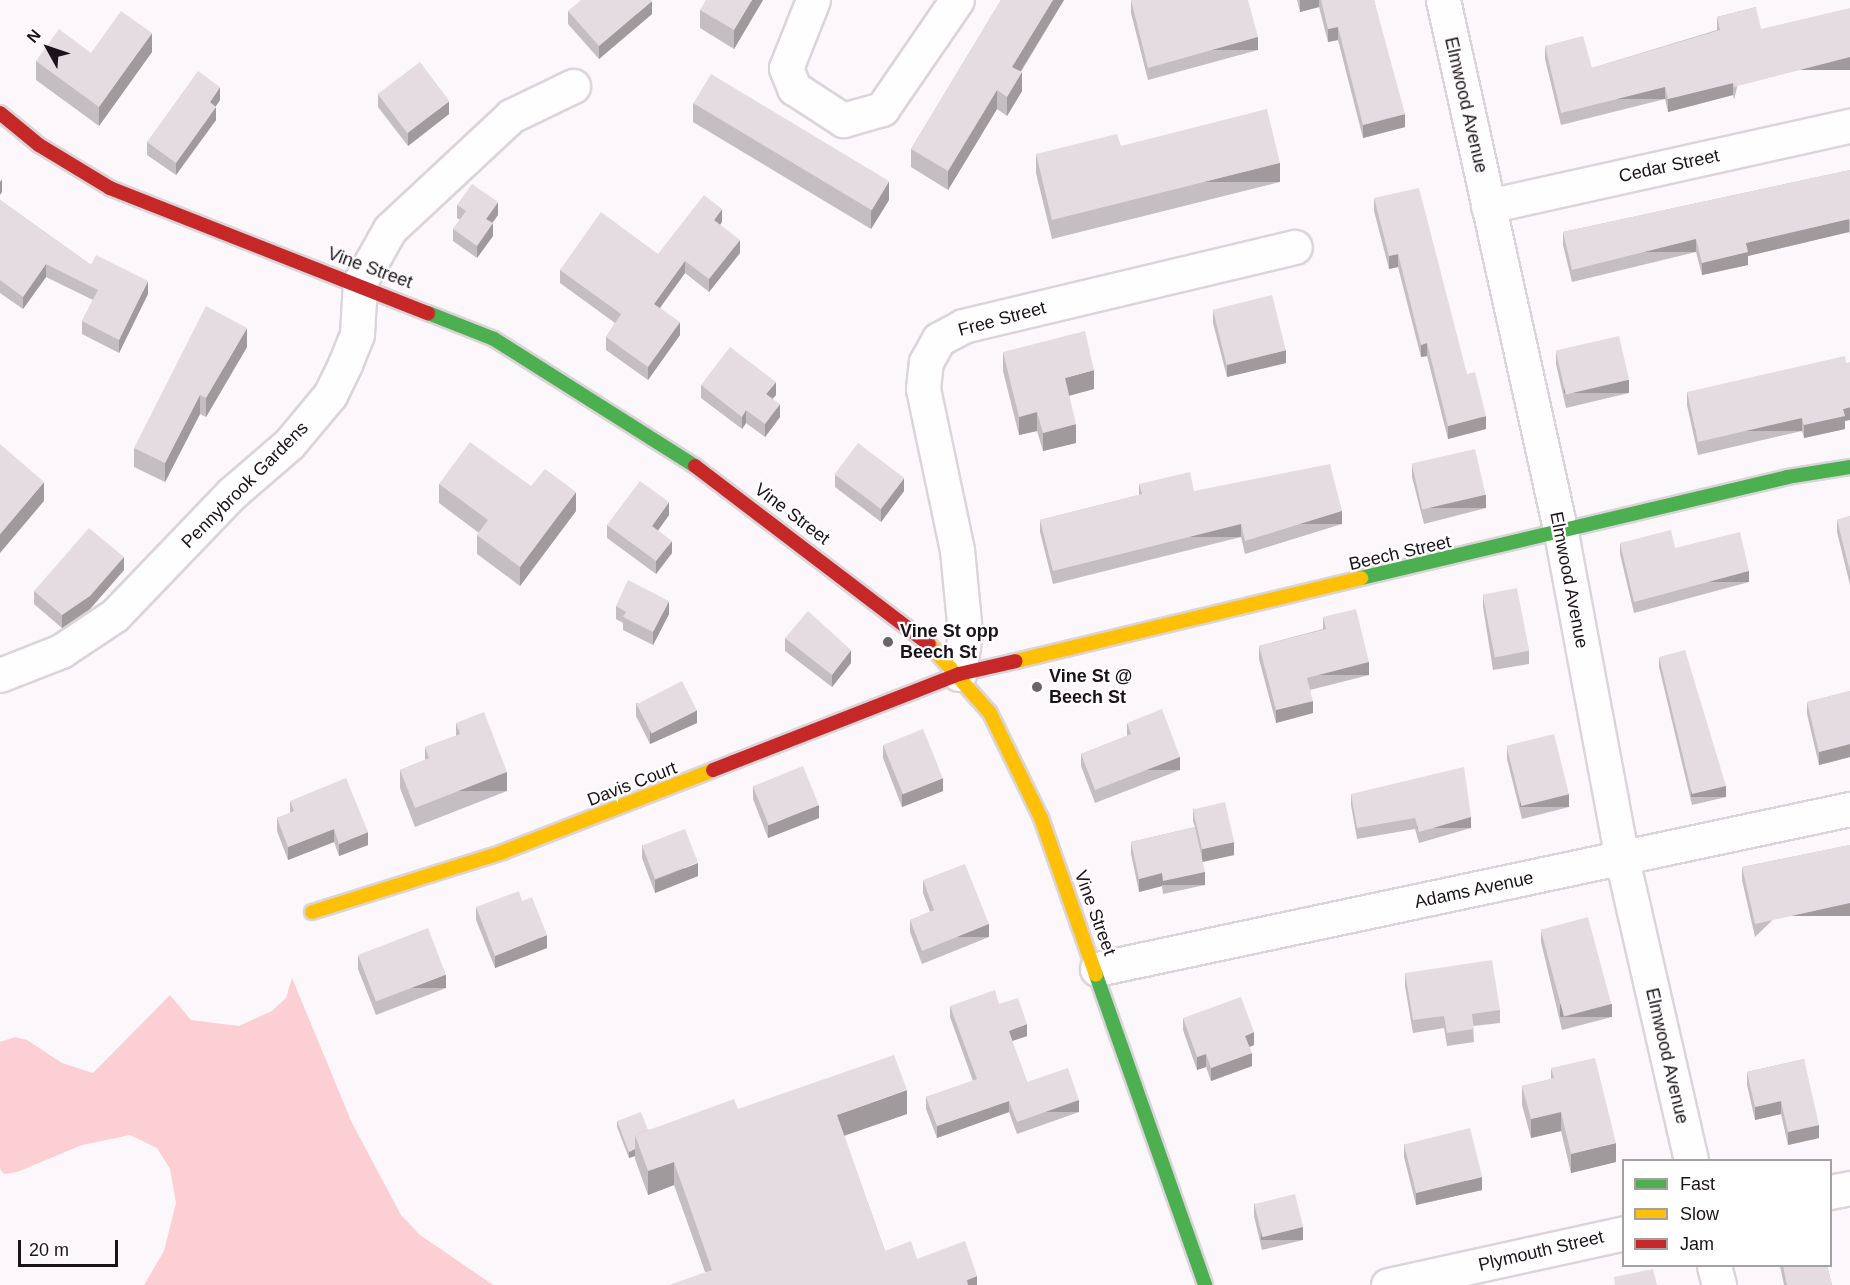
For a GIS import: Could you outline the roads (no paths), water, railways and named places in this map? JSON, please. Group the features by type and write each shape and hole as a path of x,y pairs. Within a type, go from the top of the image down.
{"street":[{"path":"813,0 786,68 794,88 843,120 882,109 957,0"},
{"name":"Elmwood Avenue","path":"1443,0 1561,534 1622,859 1691,1159"},
{"path":"360,282 390,229 439,180 511,116 573,86"},
{"name":"Vine Street","path":"0,113 39,145 110,188 234,240 360,282 495,339 663,444 891,611 958,674 1008,745 1097,969 1205,1285"},
{"name":"Cedar Street","path":"1488,206 1850,126"},
{"name":"Free Street","path":"958,674 965,633 957,550 923,389 926,362 939,339 963,326 1295,247"},
{"name":"Pennybrook Gardens","path":"0,675 61,651 116,615 231,494 290,444 330,396 345,364 357,334 360,282"},
{"name":"Beech Street","path":"958,674 1561,534 1788,477 1850,467"},
{"name":"Davis Court","path":"312,912 503,852 958,674"},
{"name":"Adams Avenue","path":"1097,969 1850,809"},
{"path":"1832,1192 1850,1188"},
{"name":"Plymouth Street","path":"1388,1285 1622,1233"},
{"path":"1714,1267 1719,1285"}],"place":[{"name":"Vine St opp Beech St","path":"888,642"},
{"name":"Vine St @ Beech St","path":"1037,687"}]}
